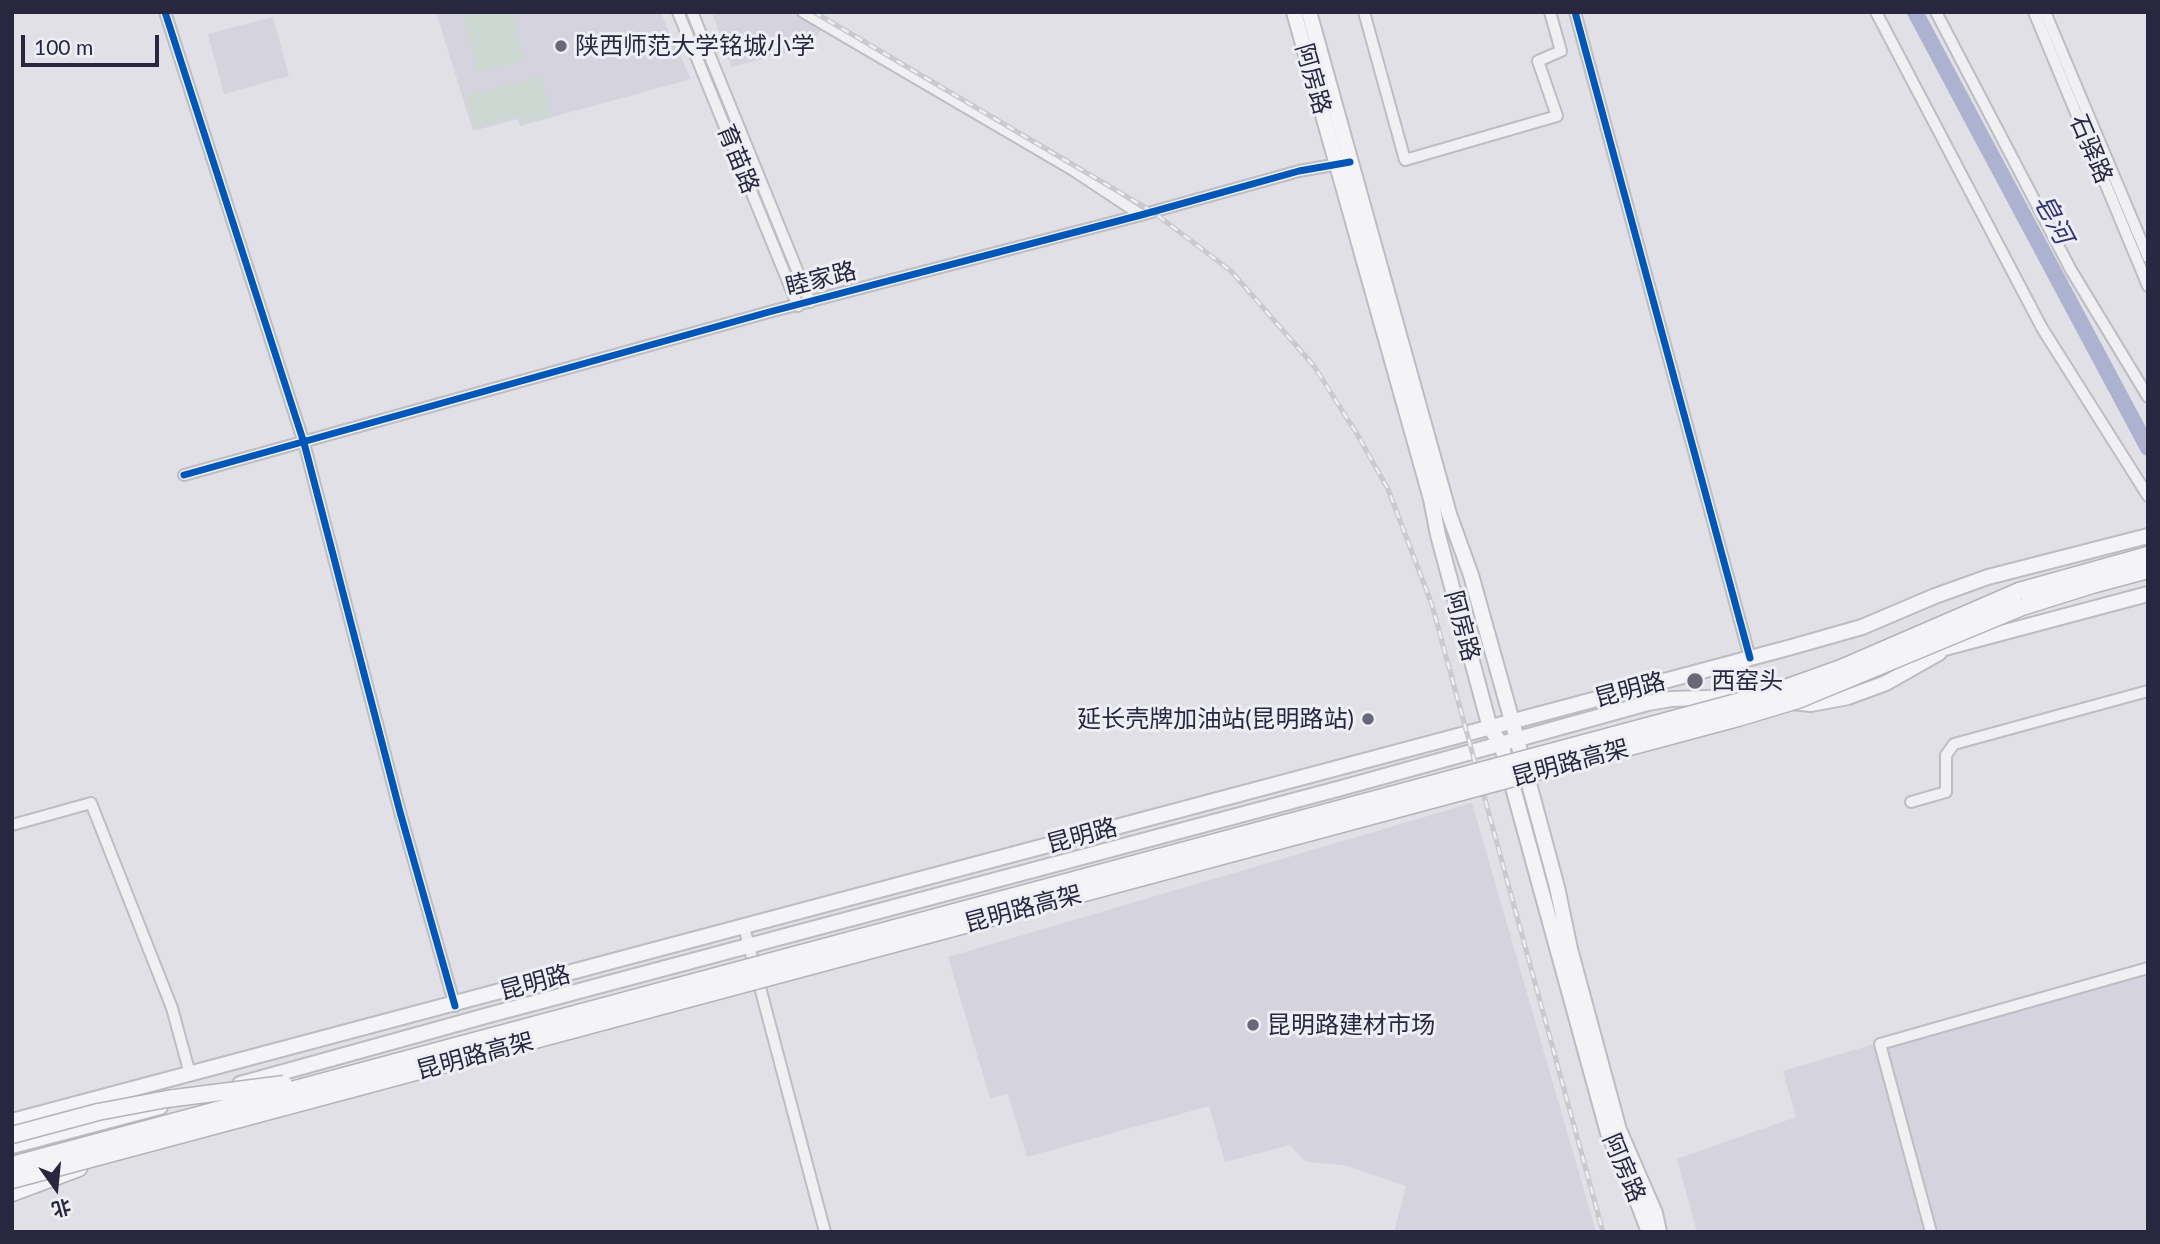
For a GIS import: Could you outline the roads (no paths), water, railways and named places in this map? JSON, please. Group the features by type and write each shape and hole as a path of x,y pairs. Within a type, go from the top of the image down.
{"highway":[{"path":"2021,599 2148,555"},
{"path":"2021,599 2092,585 2148,570"},
{"name":"昆明路高架","path":"12,1165 1774,692 2021,599"},
{"name":"昆明路高架","path":"12,1180 1738,718 1798,700 2021,599"},
{"path":"12,1135 98,1112 167,1099 339,1078"},
{"path":"12,1193 114,1153"}],"main road":[{"name":"阿房路","path":"1294,12 1344,163 1449,514 1471,575 1557,887 1570,949 1619,1130 1655,1213 1659,1232"},
{"name":"阿房路","path":"1309,12 1344,163 1438,535 1490,728 1501,744 1608,1133 1649,1232"},
{"name":"昆明路","path":"12,1121 1749,658 1862,627 1988,577 2148,536"},
{"name":"昆明路","path":"12,1146 1660,701 1742,697 1829,678 2148,594"},
{"path":"1468,646 1489,641"},
{"path":"1742,697 1811,704 1848,697 1886,683 1958,644"}],"street":[{"path":"164,12 304,443 400,812 455,1005"},
{"name":"育苗路","path":"678,12 798,306"},
{"name":"育苗路","path":"692,12 810,302"},
{"path":"803,12 1073,170 1141,215"},
{"path":"1364,12 1405,160 1557,116 1538,61 1561,51 1550,12"},
{"path":"1575,12 1749,658"},
{"path":"1876,12 2042,328 2148,496"},
{"path":"1936,12 2071,270 2148,397"},
{"name":"石驿路","path":"2034,12 2148,286"},
{"name":"石驿路","path":"2045,12 2148,257"},
{"name":"睦家路","path":"184,475 769,312 1299,171 1344,163"},
{"path":"1911,802 1947,792 1947,755 1954,744 2148,691"},
{"path":"12,825 91,803 172,1008 190,1074"},
{"path":"744,927 825,1232"},
{"path":"1931,1232 1880,1044 2148,968"}],"waterway":[{"name":"皂河","path":"1915,12 2148,448"}],"railway":[{"path":"814,12 1153,212 1231,271 1314,366 1388,489 1432,605 1603,1232"}],"place":[{"name":"陕西师范大学铭城小学","path":"561,46"},
{"name":"西窑头","path":"1695,681"},
{"name":"延长壳牌加油站(昆明路站)","path":"1368,719"},
{"name":"昆明路建材市场","path":"1253,1025"}]}
